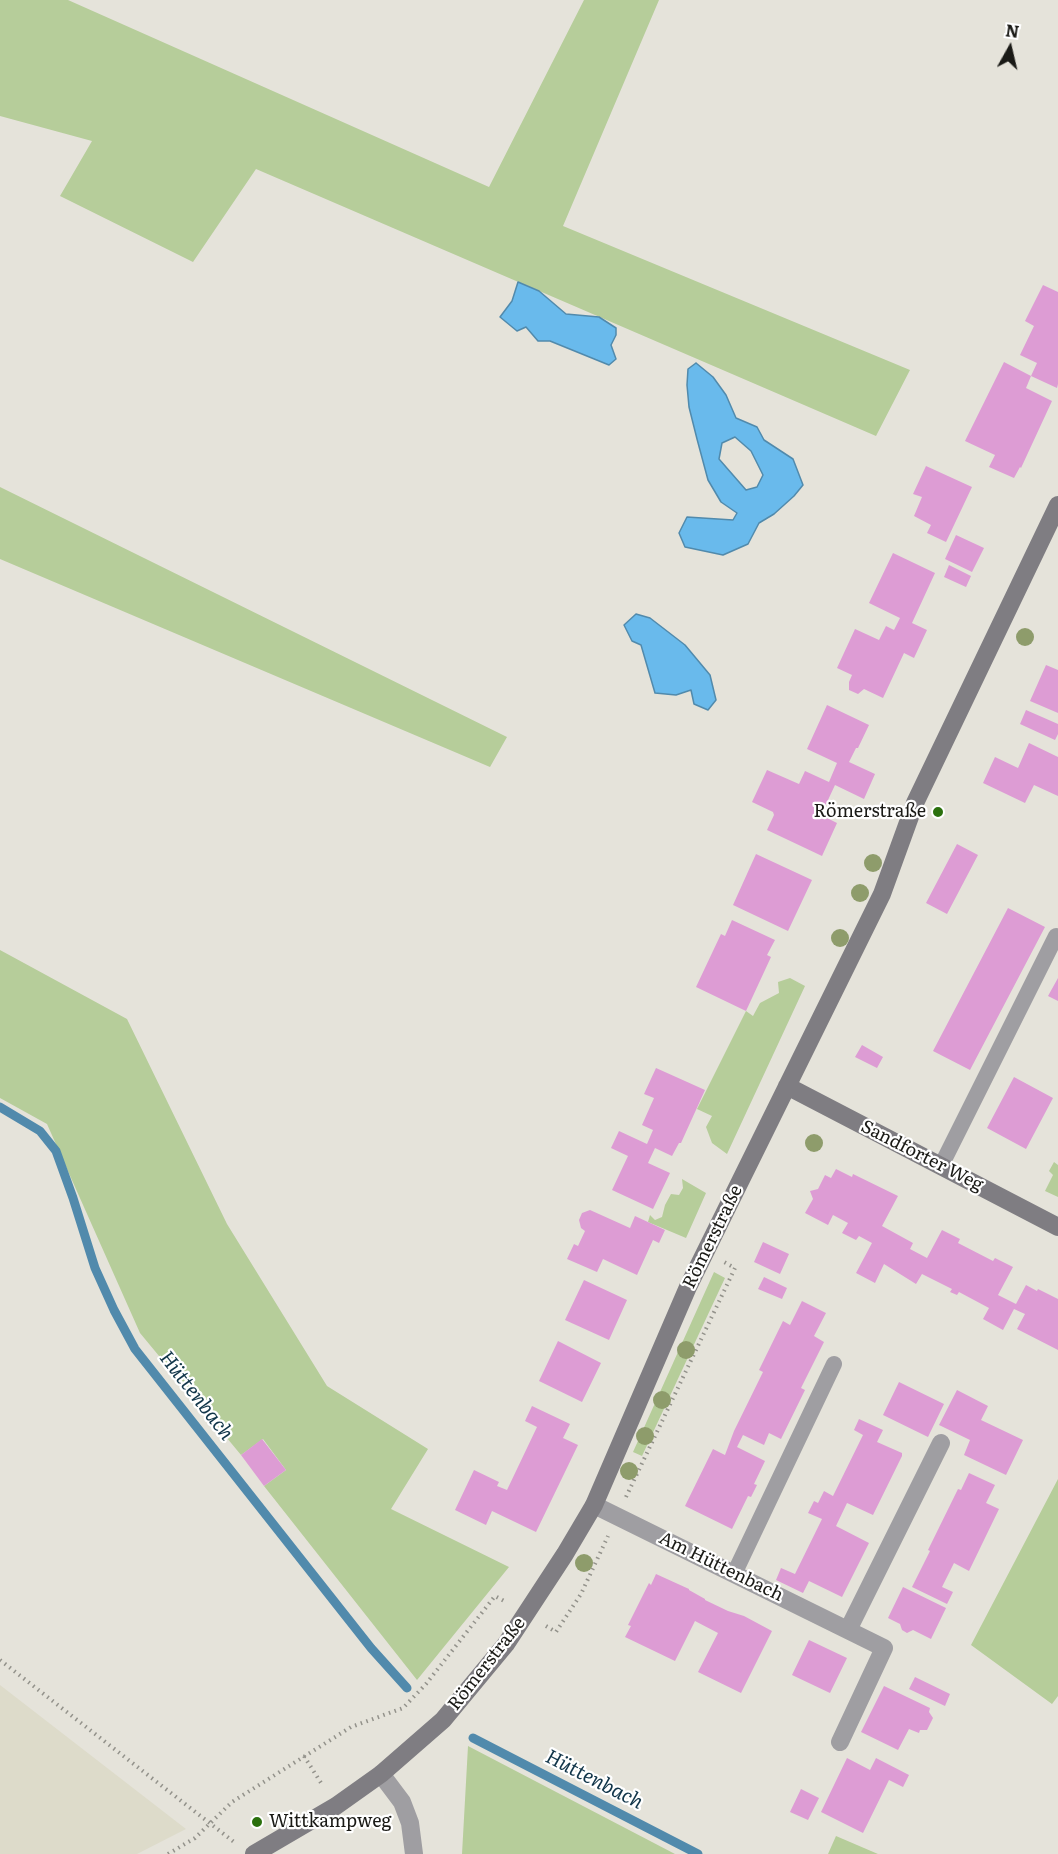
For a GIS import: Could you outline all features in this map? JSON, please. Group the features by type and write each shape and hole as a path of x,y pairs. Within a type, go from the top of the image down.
{"street":[{"name":"Römerstraße","path":"248,1851 336,1806 381,1774 442,1720 506,1644 565,1554 594,1505 688,1287 882,894 915,803 1058,505"},
{"name":"Sandforter Weg","path":"787,1086 1058,1227"},
{"path":"849,1630 940,1443"},
{"name":"Am Hüttenbach","path":"594,1505 884,1648 840,1742"},
{"path":"381,1774 402,1802 410,1823 414,1854"}],"lane":[{"path":"941,1166 1056,936"},
{"path":"734,1574 834,1364"}],"path":[{"path":"168,1854 195,1838 232,1802 304,1756 351,1727 402,1708 426,1684 495,1596 526,1613"},
{"path":"0,1660 248,1851"},
{"path":"304,1756 336,1806"}],"shaded area":[{"path":"0,1685 186,1829 137,1854 0,1854"}],"green space":[{"path":"0,0 68,0 489,187 584,0 659,0 563,226 910,370 876,436 256,169 193,262 60,196 92,141 0,116"},
{"path":"0,487 507,737 490,767 0,559"},
{"path":"0,950 127,1019 227,1224 327,1386 428,1449 391,1509 509,1567 417,1680 264,1486 286,1470 263,1439 241,1455 140,1333 47,1124 0,1098"},
{"path":"790,978 805,986 727,1154 712,1143 706,1127 712,1116 697,1109 746,1011 753,1016 760,1003 779,993 778,982"},
{"path":"1054,1162 1058,1165 1058,1197 1045,1191 1053,1175 1049,1171"},
{"path":"682,1179 706,1193 686,1238 648,1222 650,1215 655,1220 662,1217 671,1194 679,1195 683,1188"},
{"path":"714,1272 725,1278 642,1456 633,1452"},
{"path":"1058,1479 1058,1696 1052,1704 971,1645"},
{"path":"468,1746 675,1854 462,1854"},
{"path":"836,1836 878,1854 828,1854"}],"water":[{"path":"518,282 539,291 566,314 599,317 616,328 616,335 611,345 616,359 609,365 550,341 538,341 526,327 517,331 500,317 512,301"},
{"path":"696,363 713,377 726,395 736,418 757,427 764,440 793,459 803,485 774,514 759,523 748,544 723,555 685,547 679,533 687,517 733,520 737,513 721,502 708,480 689,407 688,369","holes":["735,437 751,451 763,475 757,487 746,490 719,459 722,443"]},
{"path":"636,614 650,618 685,645 710,675 716,700 708,710 694,704 691,690 676,695 655,693 641,645 632,641 624,625"}],"building":[{"path":"1043,285 1058,292 1057,388 1031,376 1037,363 1020,355 1034,326 1025,321"},
{"path":"1004,362 1031,376 1026,388 1052,401 1021,468 1014,478 989,467 995,455 965,441"},
{"path":"926,466 972,487 946,542 927,533 931,525 914,516 922,497 913,494"},
{"path":"956,535 984,548 972,572 945,559"},
{"path":"893,553 935,573 912,623 927,630 914,658 904,653 883,698 864,689 858,694 849,690 852,675 837,668 855,629 879,640 886,626 894,630 900,618 869,603"},
{"path":"949,565 971,576 966,587 944,577"},
{"path":"1046,665 1058,670 1058,713 1030,701"},
{"path":"827,705 869,725 849,762 875,774 864,799 835,785 821,815 837,823 822,856 767,830 774,815 773,812 752,802 767,770 799,784 805,771 829,782 837,763 807,749"},
{"path":"1026,710 1058,724 1058,734 1055,740 1020,724"},
{"path":"1029,743 1058,757 1058,796 1034,785 1025,803 983,783 995,757 1018,768"},
{"path":"957,844 978,855 947,914 926,903"},
{"path":"756,854 812,880 788,931 733,905"},
{"path":"1008,908 1045,927 970,1070 933,1051"},
{"path":"732,920 775,940 767,955 771,957 746,1011 696,987 721,934 725,936"},
{"path":"1058,978 1058,1001 1048,996"},
{"path":"862,1045 883,1057 877,1068 855,1057"},
{"path":"656,1068 705,1090 681,1143 672,1156 655,1148 648,1163 670,1173 653,1209 612,1190 628,1156 611,1148 619,1131 647,1144 653,1130 642,1125 654,1098 644,1094"},
{"path":"1014,1077 1053,1098 1026,1149 987,1128"},
{"path":"836,1169 852,1177 853,1174 898,1196 882,1226 913,1243 910,1249 927,1258 942,1230 960,1239 958,1243 993,1261 995,1258 1013,1267 998,1295 1016,1304 1026,1285 1058,1299 1058,1350 1017,1329 1025,1314 1014,1309 1003,1330 983,1319 989,1308 959,1292 957,1295 950,1292 952,1289 922,1274 916,1284 884,1264 875,1283 856,1273 872,1243 859,1236 856,1240 842,1233 848,1223 833,1215 828,1225 805,1213 813,1199 810,1191 818,1189 825,1175 831,1178"},
{"path":"590,1210 630,1228 635,1216 665,1230 659,1243 653,1240 637,1275 603,1259 597,1272 567,1259 574,1244 578,1246 585,1231 581,1228 579,1220 582,1213"},
{"path":"763,1242 789,1254 780,1274 754,1262"},
{"path":"764,1277 787,1288 782,1299 758,1289"},
{"path":"584,1280 627,1300 609,1340 565,1320"},
{"path":"802,1301 826,1313 814,1336 824,1342 801,1388 805,1390 781,1439 769,1433 764,1445 743,1435 737,1447 765,1461 754,1484 757,1485 751,1497 748,1496 732,1529 685,1506 713,1449 725,1455 734,1431 763,1372 759,1370 783,1321 790,1325"},
{"path":"558,1341 601,1363 582,1402 539,1381"},
{"path":"899,1382 944,1404 928,1437 883,1415"},
{"path":"957,1390 988,1406 981,1420 1023,1440 1006,1475 964,1455 970,1440 939,1425"},
{"path":"532,1406 570,1424 563,1438 578,1445 536,1532 492,1511 486,1525 455,1510 474,1470 499,1482 497,1486 507,1490 537,1427 525,1421"},
{"path":"859,1419 883,1430 877,1442 902,1453 902,1456 873,1515 847,1503 836,1526 869,1543 842,1597 809,1581 803,1593 776,1580 781,1568 795,1574 822,1519 808,1513 814,1501 818,1503 824,1491 833,1496 863,1435 854,1430"},
{"path":"262,1439 286,1470 264,1486 241,1455"},
{"path":"969,1473 995,1485 986,1503 999,1509 969,1571 954,1563 942,1587 953,1592 947,1604 912,1587 958,1489 961,1490"},
{"path":"656,1574 772,1631 741,1693 698,1672 718,1633 695,1621 675,1661 625,1637 631,1626 628,1625 649,1583 651,1585"},
{"path":"903,1587 946,1608 931,1639 913,1630 907,1633 902,1630 900,1624 888,1618"},
{"path":"809,1640 847,1658 830,1693 792,1675"},
{"path":"915,1677 950,1694 945,1706 909,1689"},
{"path":"884,1686 930,1708 929,1712 933,1718 927,1730 920,1730 919,1733 909,1729 898,1750 861,1732"},
{"path":"847,1758 870,1770 876,1758 909,1775 903,1787 889,1780 863,1833 821,1812"},
{"path":"801,1789 819,1798 808,1820 790,1812"}],"waterway":[{"name":"Hüttenbach","path":"0,1107 40,1131 56,1151 95,1268 135,1349 371,1648 407,1688"},
{"name":"Hüttenbach","path":"473,1738 698,1854"}],"place":[{"name":"Römerstraße","path":"938,812"},
{"name":"Wittkampweg","path":"257,1822"}]}
